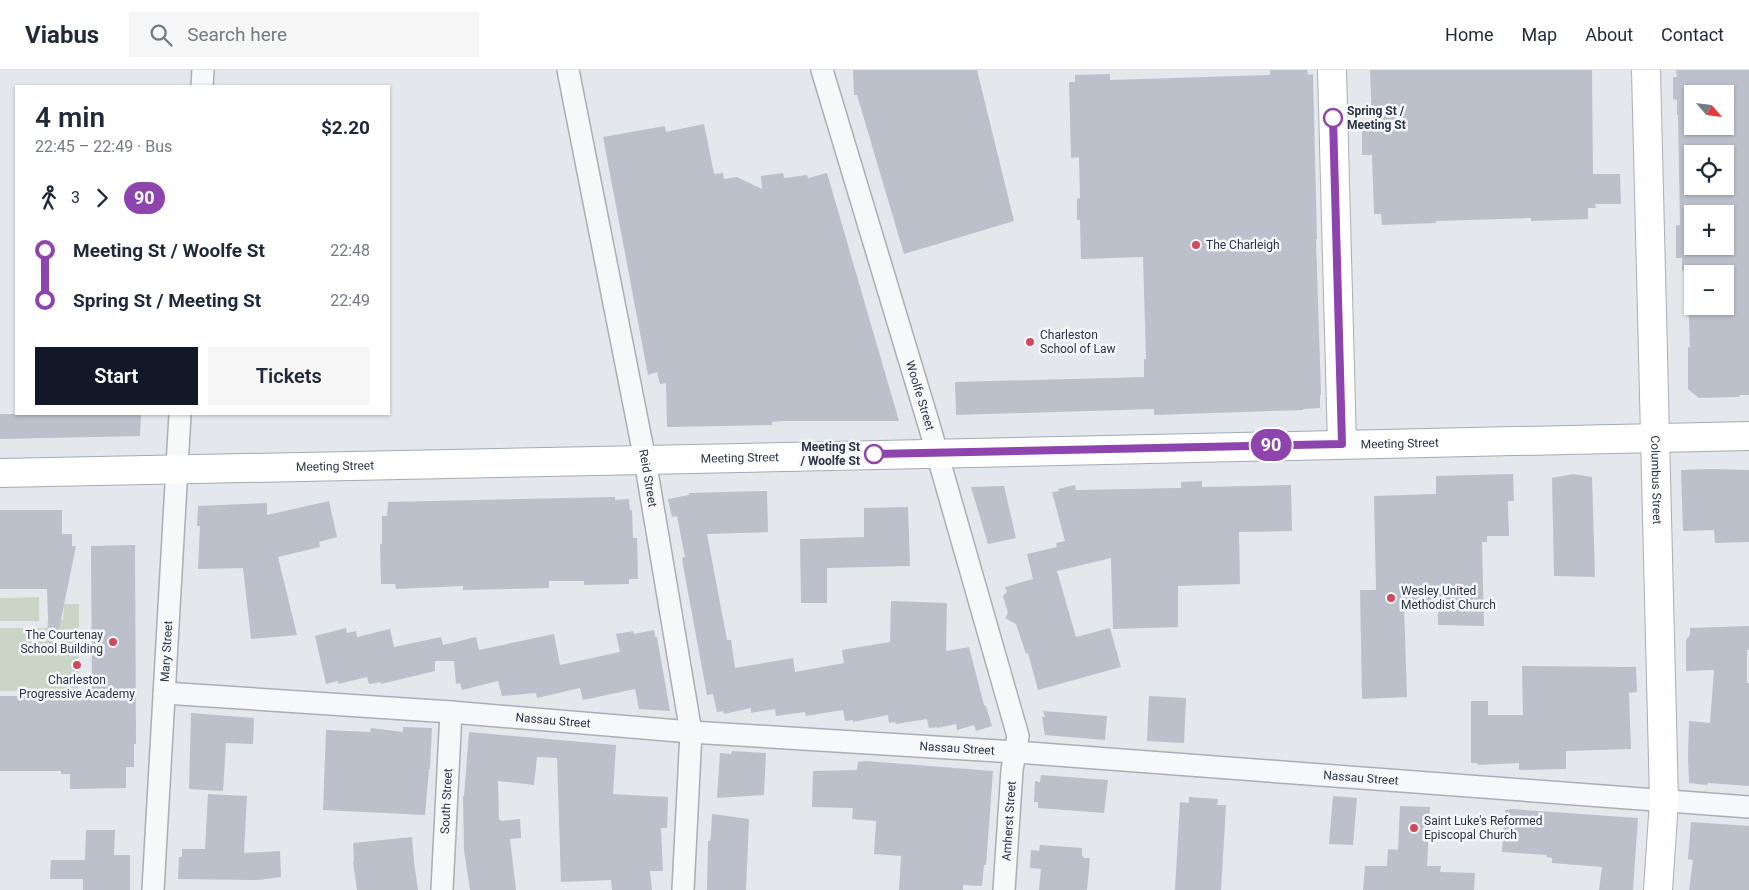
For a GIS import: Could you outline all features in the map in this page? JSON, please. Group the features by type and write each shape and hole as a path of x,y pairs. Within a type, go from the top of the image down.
{"main road":[{"path":"1332,70 1342,444"},
{"name":"Columbus Street","path":"1646,70 1664,801 1658,890"},
{"name":"Meeting Street","path":"0,473 1749,436"}],"street":[{"path":"202,85 203,70"},
{"name":"Reid Street","path":"568,70 645,460 691,732 683,890"},
{"name":"Woolfe Street","path":"822,70 937,453 1018,736 1015,752"},
{"name":"Mary Street","path":"153,890 180,415"},
{"name":"Nassau Street","path":"164,693 451,712 691,732 1015,752 1749,807"},
{"name":"South Street","path":"442,890 451,712"},
{"name":"Amherst Street","path":"1004,890 1012,770 1015,752"}],"green space":[{"path":"39,597 39,621 0,621 0,598"},
{"path":"64,604 79,604 78,692 0,691 0,628 47,628 48,620 63,620"}],"building":[{"path":"853,70 977,70 1014,221 904,254 857,95 854,95"},
{"name":"The Charleigh","path":"1270,70 1307,70 1308,75 1313,74 1320,408 1154,415 1154,409 956,415 955,382 1144,377 1144,359 1146,359 1143,257 1081,259 1080,220 1077,220 1077,199 1080,198 1079,157 1071,158 1069,82 1075,82 1075,75 1110,74 1110,80 1270,75"},
{"path":"1370,70 1592,70 1593,174 1620,174 1621,204 1595,204 1596,208 1588,208 1588,219 1531,221 1531,218 1382,225 1381,214 1374,214 1372,155 1362,155 1362,121 1372,121"},
{"path":"1676,70 1749,70 1749,395 1699,398 1688,389 1688,347 1690,347 1689,315 1734,315 1734,265 1684,265 1684,271 1682,271 1682,258 1676,258 1676,225 1680,225 1678,115 1677,100 1673,99 1673,77 1677,77"},
{"path":"704,124 714,174 723,173 724,179 737,177 762,189 761,176 783,173 784,178 807,175 808,178 827,173 899,421 783,421 772,422 772,425 667,427 666,383 660,384 657,372 648,375 603,137 665,126 666,132"},
{"path":"0,414 141,415 140,436 0,439"},
{"path":"1681,470 1749,470 1749,542 1715,543 1714,530 1683,531"},
{"path":"1513,474 1514,501 1508,501 1509,536 1487,536 1487,542 1482,542 1484,626 1438,625 1438,605 1404,606 1407,697 1362,699 1360,590 1376,590 1374,496 1436,494 1436,476"},
{"path":"1573,474 1592,477 1595,577 1554,576 1552,478"},
{"path":"1202,481 1202,487 1291,485 1292,531 1239,532 1240,584 1178,586 1178,627 1113,629 1111,558 1057,571 1076,637 1110,628 1121,667 1038,690 1028,653 1026,654 1016,624 1005,618 1008,613 1003,596 1007,592 1005,587 1033,579 1027,554 1057,547 1056,543 1065,541 1052,492 1075,485 1076,490 1181,488 1181,482"},
{"path":"1004,486 1016,538 988,544 971,487"},
{"path":"767,491 768,532 707,534 727,640 731,640 735,668 793,658 795,672 844,663 842,650 890,642 891,601 947,603 946,651 969,647 984,705 986,706 992,726 976,731 974,725 957,730 956,724 929,728 927,719 896,724 895,722 889,723 888,715 853,722 853,720 845,721 843,710 806,716 805,712 776,716 775,709 751,713 751,708 724,714 723,711 717,712 713,694 707,695 683,565 682,558 685,557 677,516 672,517 668,499 689,495 689,493"},
{"path":"615,497 615,500 629,499 630,510 632,510 633,538 637,538 638,579 629,579 629,584 584,585 584,581 549,581 549,588 463,590 463,586 396,589 395,584 381,584 380,544 382,544 382,516 387,516 388,502"},
{"path":"329,501 337,537 319,542 320,547 278,557 297,635 251,639 243,568 198,569 200,526 197,526 198,506 267,503 267,515"},
{"path":"908,507 910,566 827,568 827,603 801,603 800,539 864,537 864,508"},
{"path":"0,510 62,510 62,534 72,534 72,546 76,546 56,644 49,644 47,589 0,589"},
{"name":"The Courtenay School Building","path":"135,545 136,744 134,744 134,767 126,767 126,788 70,789 70,774 61,774 61,771 0,771 0,696 92,696 91,546"},
{"path":"1749,626 1747,683 1749,683 1749,786 1689,783 1689,721 1710,723 1714,670 1686,671 1686,640 1690,635 1690,628"},
{"path":"346,628 347,633 356,631 357,637 390,629 394,647 441,637 443,645 476,637 479,650 554,634 560,665 620,652 616,634 633,631 634,634 654,630 655,637 657,637 670,711 639,709 635,689 583,700 580,688 537,698 536,693 502,696 498,681 462,690 460,683 456,684 454,661 435,661 435,671 381,684 381,682 369,684 367,677 338,684 338,681 326,684 315,636"},
{"path":"1522,666 1636,667 1637,692 1629,693 1631,749 1566,751 1566,769 1519,770 1519,763 1478,765 1477,763 1471,763 1471,701 1488,701 1488,715 1523,715"},
{"path":"1149,696 1186,698 1184,743 1147,741"},
{"path":"1043,711 1107,716 1105,740 1045,735"},
{"path":"191,713 254,718 253,744 226,743 223,791 189,789"},
{"path":"403,727 432,728 425,815 323,810 326,730 370,732 371,728 403,732"},
{"path":"469,732 616,745 613,794 668,797 667,828 661,828 663,871 650,871 652,890 612,890 611,880 561,882 557,758 537,757 534,785 498,781 499,820 520,819 521,838 510,839 516,890 470,890 464,850 463,796"},
{"path":"732,751 766,753 764,795 717,798 720,753 731,754"},
{"path":"866,761 993,771 986,865 984,865 982,886 963,885 963,890 899,890 901,856 874,854 876,821 852,819 853,808 812,807 813,771 857,770 858,762"},
{"path":"1041,775 1108,780 1104,813 1038,808 1038,802 1034,802 1035,781 1040,782"},
{"path":"208,794 247,796 244,853 280,851 281,877 258,880 178,879 179,857 182,857 182,849 205,849"},
{"path":"1333,796 1357,798 1353,845 1329,844"},
{"path":"1189,797 1218,799 1217,805 1226,805 1221,890 1175,890 1180,802 1189,803"},
{"name":"Saint Luke's Reformed Episcopal Church","path":"1400,806 1430,807 1427,866 1441,866 1440,872 1475,873 1474,890 1363,890 1365,866 1387,866 1388,849 1398,850"},
{"path":"1505,810 1638,818 1633,890 1599,890 1602,867 1552,863 1552,858 1547,857 1547,855 1502,852"},
{"path":"712,814 749,819 746,890 707,890 708,841 710,841 711,835"},
{"path":"1691,822 1749,826 1749,890 1689,890 1693,860 1688,859"},
{"path":"86,830 115,830 114,855 130,855 130,890 83,890 83,879 50,879 51,860 85,860"},
{"path":"412,837 418,890 357,890 353,862 353,843"},
{"path":"1040,845 1082,848 1083,858 1090,858 1087,890 1039,890 1041,869 1030,868 1031,850 1039,851"}],"bus line":[{"name":"90","path":"874,454 1342,444 1333,118"}],"place":[{"name":"Spring St / Meeting St","path":"1333,118"},
{"name":"The Charleigh","path":"1196,245"},
{"name":"Charleston School of Law","path":"1030,342"},
{"name":"Meeting St / Woolfe St","path":"874,454"},
{"name":"Wesley United Methodist Church","path":"1391,598"},
{"name":"The Courtenay School Building","path":"113,642"},
{"name":"Charleston Progressive Academy","path":"77,665"},
{"name":"Saint Luke's Reformed Episcopal Church","path":"1414,828"}]}
